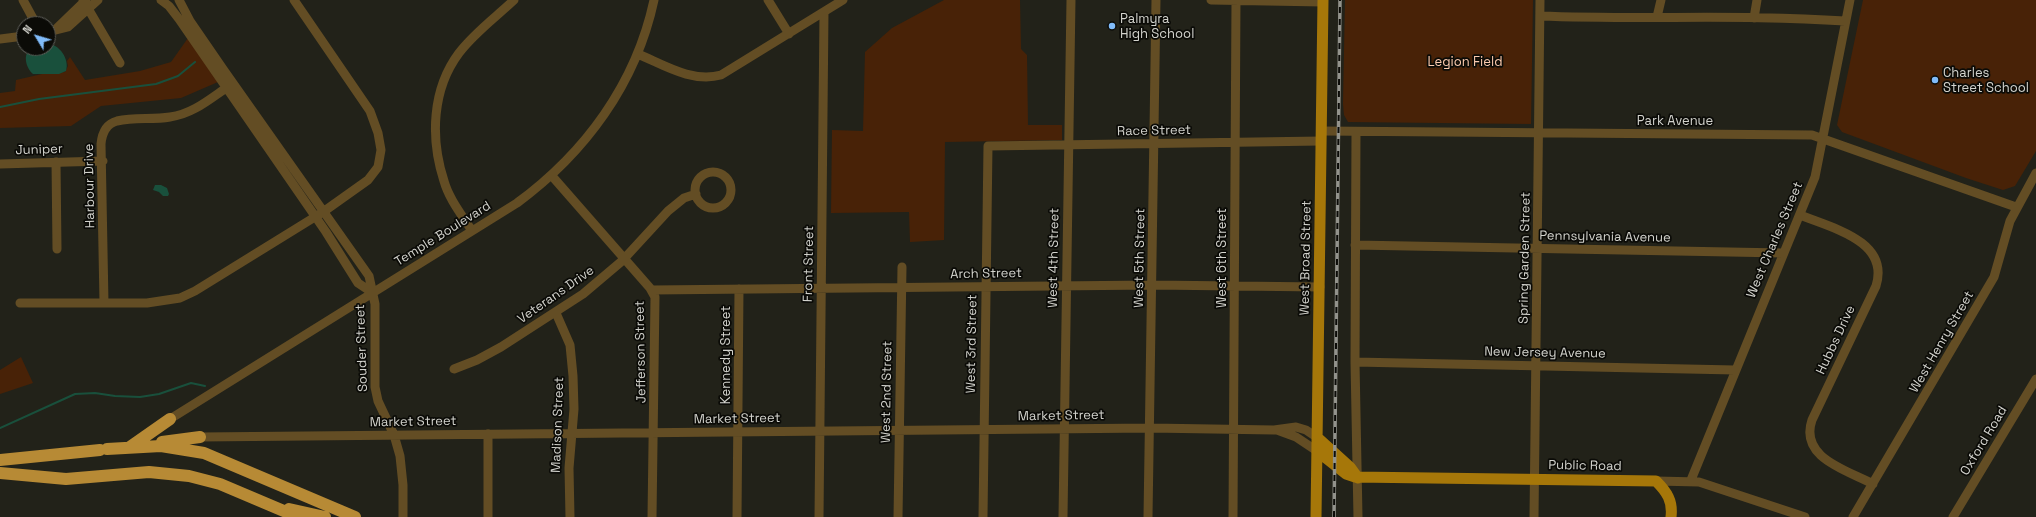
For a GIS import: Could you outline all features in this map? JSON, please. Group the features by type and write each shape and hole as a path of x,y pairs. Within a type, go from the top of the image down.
{"highway":[{"path":"130,447 170,419"},
{"path":"0,460 149,445 200,437"},
{"path":"149,445 173,447 214,457 355,517"},
{"path":"0,473 66,478 149,472 180,474 210,480 298,517"},
{"path":"268,504 325,517"}],"main road":[{"name":"West Broad Street","path":"1316,517 1323,1"},
{"path":"1318,438 1350,467 1358,478"},
{"name":"Public Road","path":"1317,451 1346,474 1358,478 1656,481"},
{"path":"1656,481 1669,497 1672,507 1671,517"}],"street":[{"path":"23,0 32,16"},
{"path":"56,29 68,27 98,0"},
{"path":"161,0 186,22 234,84 369,276 373,293"},
{"path":"178,0 186,22 225,89 314,216 358,283 373,293"},
{"path":"20,303 147,303 180,298 195,291 314,216 323,212 372,177 378,167 381,150 374,121 367,107 294,0"},
{"path":"472,231 454,203 444,181 438,153 436,108 440,91 447,73 460,52 514,0"},
{"name":"Temple Boulevard","path":"170,419 517,203 552,176 599,124 613,103 638,54 654,0"},
{"path":"768,0 788,34"},
{"path":"638,54 681,72 698,77 709,78 726,73 843,0"},
{"name":"West 4th Street","path":"1063,517 1071,0"},
{"name":"West 5th Street","path":"1148,517 1151,428 1156,0"},
{"path":"1211,0 1323,1"},
{"name":"West 6th Street","path":"1233,517 1236,0"},
{"name":"Spring Garden Street","path":"1534,517 1537,365 1540,0"},
{"path":"1657,17 1660,0"},
{"path":"1754,18 1757,0"},
{"name":"West Charles Street","path":"1691,480 1815,177 1824,138 1850,0"},
{"path":"56,26 84,1 120,63"},
{"name":"Front Street","path":"819,517 824,12"},
{"path":"1540,16 1584,18 1754,18 1845,21"},
{"path":"0,39 16,37"},
{"name":"Harbour Drive","path":"104,303 102,138 105,130 112,123 123,120 171,117 183,114 200,106 234,84"},
{"path":"1356,132 1355,362 1358,517"},
{"name":"Park Avenue","path":"1321,136 1356,132 1812,135 2016,207"},
{"name":"Race Street","path":"988,146 1235,142 1321,136"},
{"name":"West 3rd Street","path":"983,517 988,146"},
{"name":"Juniper","path":"0,164 103,161"},
{"path":"56,162 57,250"},
{"path":"710,172 723,174 731,185 729,198 719,207 711,208 703,204 696,194 695,188 698,179 710,172"},
{"name":"West Henry Street","path":"1853,517 1994,277 2007,230 2016,207 2036,173"},
{"name":"Jefferson Street","path":"552,176 625,258 652,290 655,297 652,517"},
{"name":"Veterans Drive","path":"454,369 486,355 556,313 589,290 625,258 668,211 684,198 696,194"},
{"name":"Hubbs Drive","path":"1800,215 1862,242 1872,253 1879,268 1876,286 1812,420 1809,435 1813,448 1822,457 1873,484"},
{"name":"Pennsylvania Avenue","path":"1355,245 1783,253"},
{"path":"342,258 351,252"},
{"name":"West 2nd Street","path":"898,517 902,267"},
{"name":"Arch Street","path":"652,290 1152,285 1320,287"},
{"name":"Kennedy Street","path":"737,517 739,289"},
{"name":"Souder Street","path":"373,293 375,304 375,387 381,409 394,435 403,472 402,517"},
{"name":"Madison Street","path":"556,313 564,330 572,355 574,409 569,474 570,517"},
{"name":"New Jersey Avenue","path":"1355,362 1735,370"},
{"name":"Oxford Road","path":"1954,517 2036,379"},
{"name":"Market Street","path":"200,437 1151,428 1274,430 1296,427 1306,430 1318,438"},
{"name":"Market Street","path":"1274,430 1296,437 1317,451"},
{"path":"488,434 488,517"},
{"name":"Public Road","path":"1656,481 1691,480 1714,486 1805,517"}],"green space":[{"path":"944,0 1020,0 1021,49 1027,55 1028,125 1062,125 1062,140 945,142 944,240 910,242 909,212 831,213 832,130 863,131 865,52 892,28"},
{"name":"Legion Field","path":"1345,0 1533,0 1531,124 1348,122 1344,115 1343,104"},
{"name":"Charles Street School","path":"1863,0 2036,0 2036,151 2015,186 2003,190 1966,178 1842,132 1837,125"},
{"path":"188,38 218,82 181,98 101,106 71,126 0,128 0,93 15,91 16,80 42,74 65,72 68,66 67,61 70,57 85,80 140,71 171,62"},
{"path":"21,357 33,383 0,394 0,370"}],"shaded area":[{"path":"56,47 60,49 65,57 67,66 66,71 59,74 33,74 29,69 26,56 56,56"},
{"path":"155,185 161,185 167,188 169,194 168,196 163,196 159,192 153,190"}],"waterway":[{"path":"0,107 39,99 156,84 178,76 195,62"},
{"path":"0,428 75,394 95,393 115,396 140,397 159,394 191,383 205,386"}],"railway":[{"path":"1334,517 1340,0"}],"place":[{"name":"Palmyra High School","path":"1112,26"},
{"name":"Charles Street School","path":"1935,80"}]}
